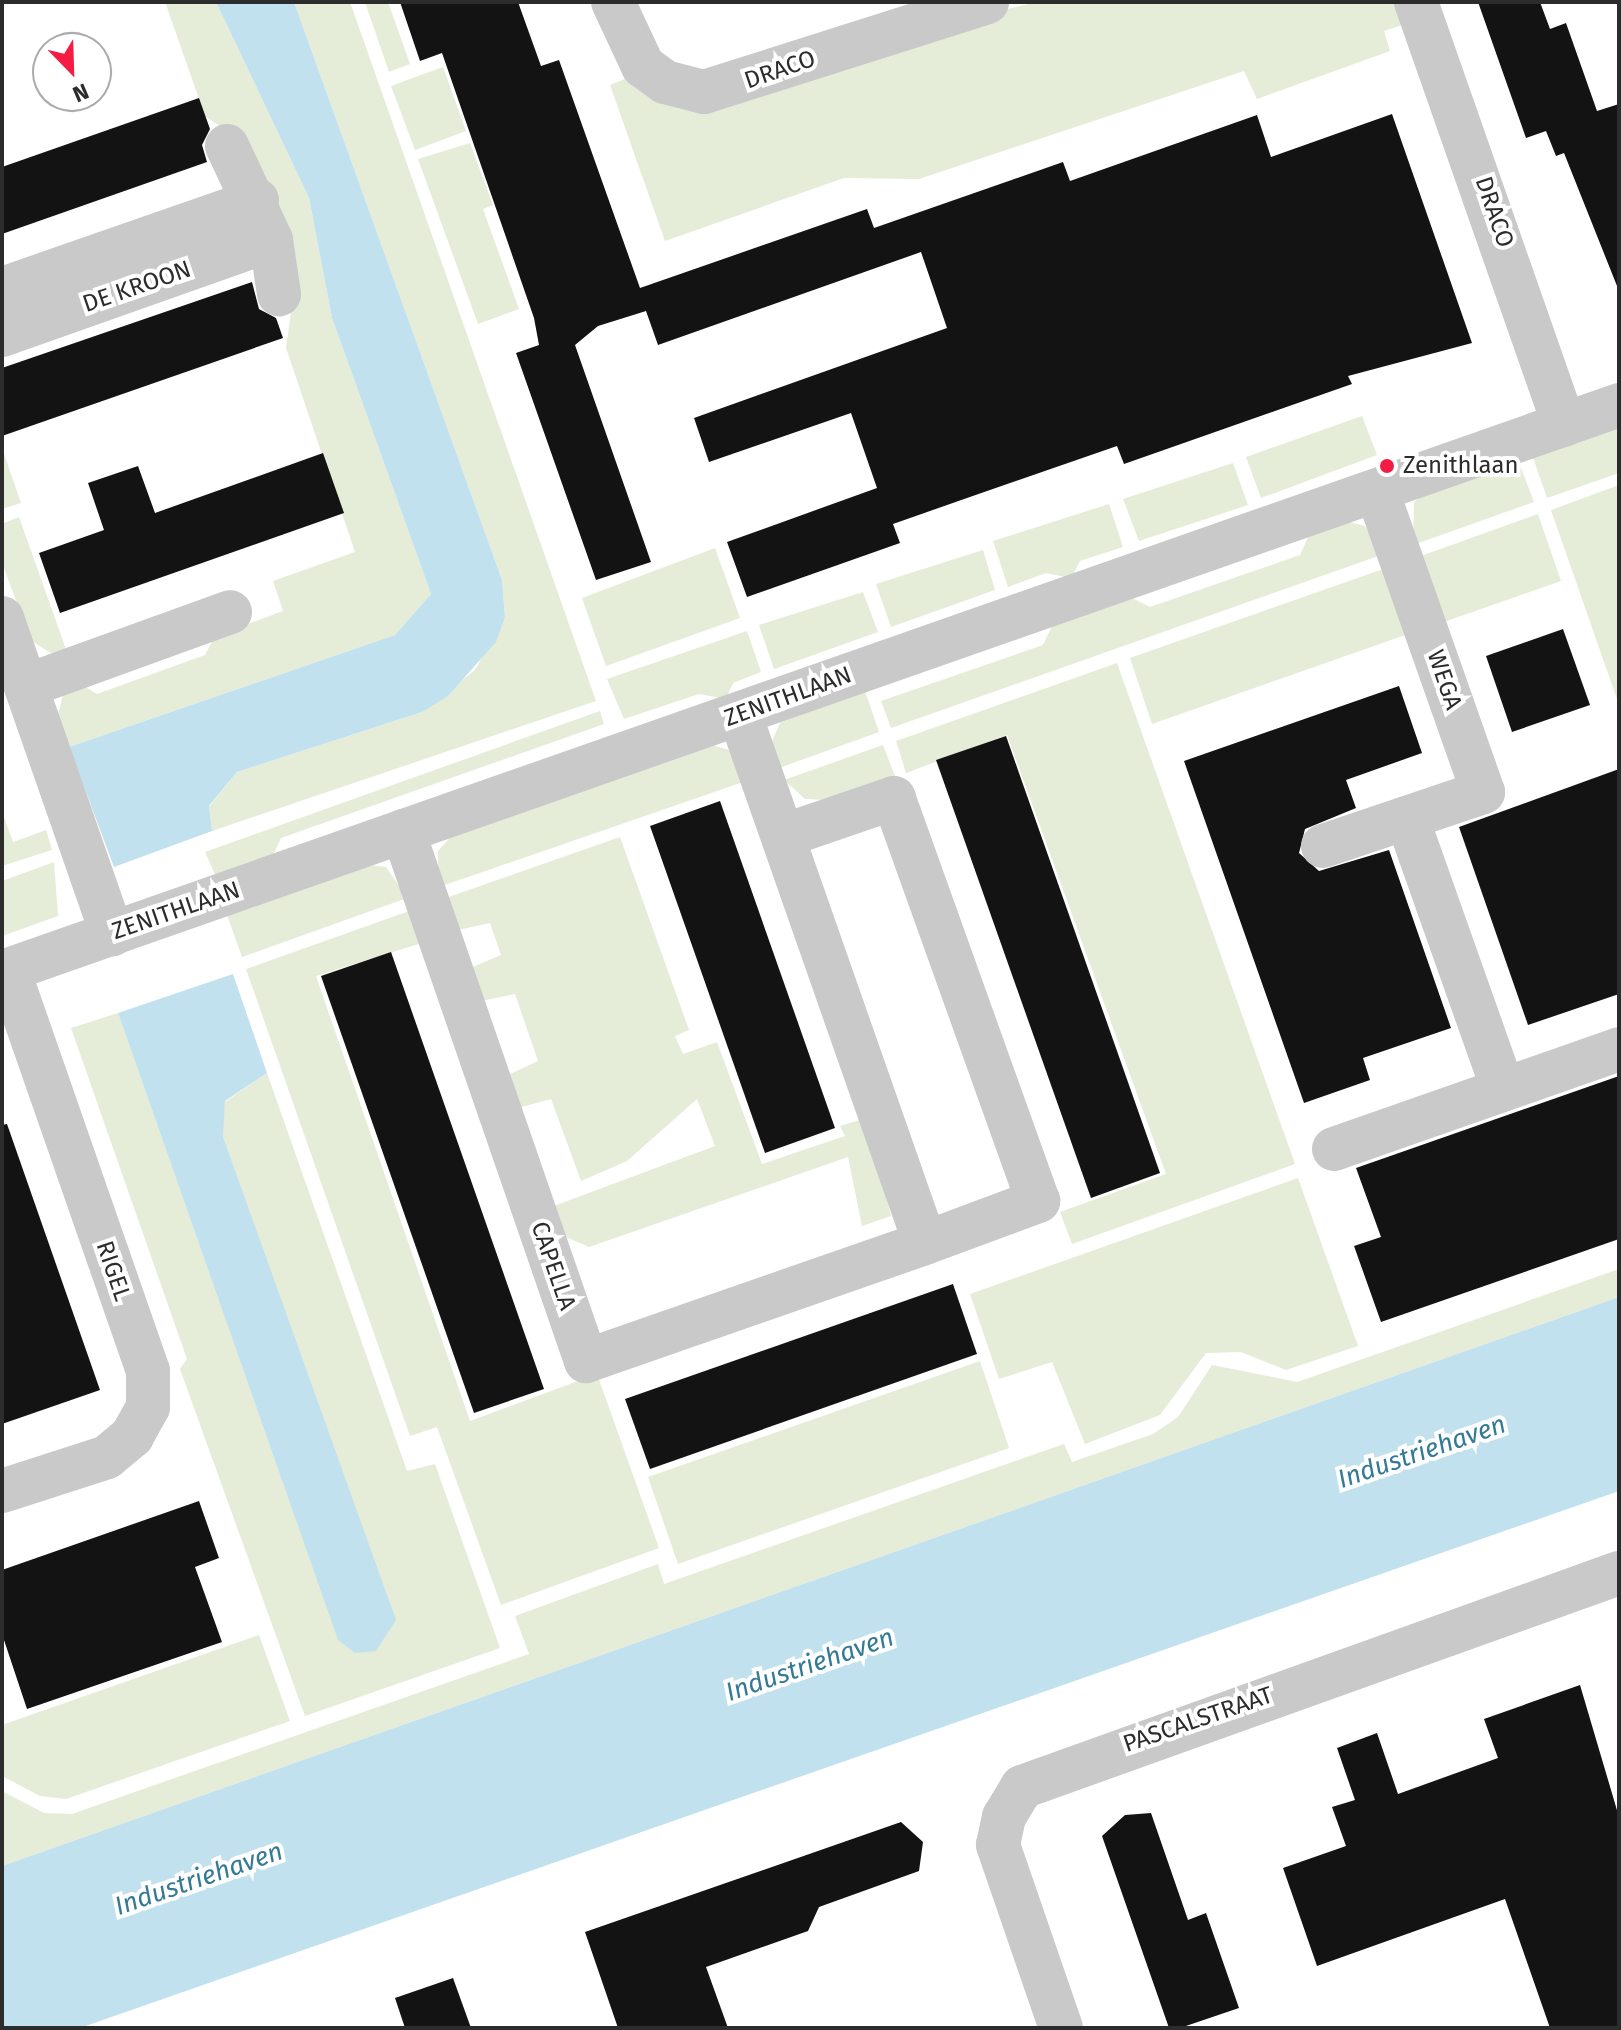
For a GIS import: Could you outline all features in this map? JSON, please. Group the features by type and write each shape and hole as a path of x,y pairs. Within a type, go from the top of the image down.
{"street":[{"name":"DRACO","path":"613,2 643,66 665,82 704,92 987,2"},
{"name":"DRACO","path":"1416,2 1564,425"},
{"path":"227,146 264,220 279,294"},
{"name":"DE KROON","path":"2,289 264,220"},
{"name":"DE KROON","path":"2,335 264,220"},
{"name":"ZENITHLAAN","path":"5,971 1619,405"},
{"name":"WEGA","path":"1323,846 1483,792 1377,491"},
{"path":"26,686 230,612"},
{"path":"2,618 112,934"},
{"path":"740,715 925,1243"},
{"name":"CAPELLA","path":"403,831 586,1361 1038,1201 894,798 783,836"},
{"path":"1407,818 1503,1089"},
{"name":"RIGEL","path":"2,1491 107,1457 132,1436 148,1407 148,1371 5,971"},
{"path":"1334,1149 1619,1049"},
{"name":"PASCALSTRAAT","path":"1061,2028 998,1845 1004,1817 1022,1787 1619,1573"}],"green space":[{"path":"165,2 216,2 309,198 332,318 431,594 395,635 69,747 57,719 63,695 80,684 97,694 205,655 215,636 283,611 273,581 355,552 286,348 295,284 288,225 230,133 205,116"},
{"path":"294,2 350,2 596,701 212,831 209,807 237,772 422,712 475,670 505,617 502,580"},
{"path":"365,2 388,2 410,64 389,72"},
{"path":"1037,2 1399,2 1408,23 1384,31 1390,51 1257,99 1244,71 919,179 844,178 665,241 610,85 630,77 651,95"},
{"path":"443,67 466,131 415,150 391,86"},
{"path":"470,143 493,205 483,209 519,309 478,324 418,159"},
{"path":"1362,416 1377,455 1261,498 1246,457"},
{"path":"1619,424 1619,473 1547,498 1532,455"},
{"path":"2,448 21,503 2,509"},
{"path":"1518,460 1534,502 1413,545 1414,502 1427,492"},
{"path":"1233,463 1248,505 1139,541 1123,499"},
{"path":"1619,485 1619,705 1551,510"},
{"path":"1109,504 1123,547 1080,561 1071,578 1046,573 1008,587 993,541"},
{"path":"1538,514 1561,581 1441,623 1418,557"},
{"path":"19,517 67,652 51,653 30,640 2,562 2,524"},
{"path":"1345,521 1365,526 1384,554 891,728 881,701 1043,645 1054,622 1128,596 1150,607 1300,555 1310,533"},
{"path":"715,548 740,618 606,666 582,598"},
{"path":"983,550 995,590 891,627 876,584"},
{"path":"1389,567 1411,633 1152,724 1130,658"},
{"path":"863,592 878,632 774,669 759,625"},
{"path":"747,631 761,672 733,683 726,699 699,694 624,719 607,679"},
{"path":"1117,663 1295,1164 1072,1244 1060,1212 1166,1174 1007,735 906,773 896,741"},
{"path":"864,688 879,732 779,768 772,741 780,723"},
{"path":"600,711 604,724 281,838 272,857 217,879 205,852"},
{"path":"708,744 733,751 749,780 439,887 438,851 456,831"},
{"path":"883,745 895,776 828,800 805,799 784,780"},
{"path":"2,812 13,842 46,830 52,850 2,866"},
{"path":"620,837 689,1030 675,1036 683,1054 717,1042 762,1164 845,1136 840,1126 866,1118 891,1216 862,1226 848,1157 589,1247 559,1234 551,1207 715,1146 697,1099 627,1161 581,1181 551,1099 518,1108 508,1075 538,1061 515,994 481,1001 470,968 501,955 490,923 458,930 443,899"},
{"path":"54,862 58,916 2,936 2,881"},
{"path":"362,864 386,867 407,898 242,957 226,912"},
{"path":"412,910 422,943 316,976 470,1421 597,1374 659,1548 501,1605 437,1427 410,1436 246,969"},
{"path":"118,1013 338,1639 220,1125 225,1102 267,1073 407,1471 435,1464 500,1648 305,1716 180,1369 187,1359 71,1028"},
{"path":"1298,1178 1358,1346 1286,1370 1241,1352 1206,1353 1160,1415 1085,1444 1052,1362 999,1379 970,1294"},
{"path":"1619,1269 1619,1297 2,1866 2,1791 44,1813 72,1814 529,1654 515,1616 658,1564 664,1584 1064,1444 1072,1462 1153,1434 1178,1417 1212,1365 1297,1382"},
{"path":"980,1361 1009,1448 678,1564 648,1477"},
{"path":"259,1635 290,1721 66,1799 40,1796 2,1776 2,1725"}],"water":[{"path":"216,2 294,2 502,580 505,617 496,642 448,696 422,712 237,772 209,806 212,831 114,867 69,747 395,635 431,594 332,318 309,198"},
{"path":"233,974 267,1073 225,1101 223,1137 396,1620 376,1651 355,1653 338,1640 118,1013"},
{"name":"Industriehaven","path":"1619,1297 1619,1491 80,2028 2,2028 2,1866"}],"building":[{"path":"400,2 518,2 541,66 559,60 640,288 867,209 874,228 1063,162 1070,181 1257,115 1271,157 1392,114 1472,343 1348,376 1352,384 1124,464 1117,446 967,498 893,524 900,543 747,597 727,542 877,488 851,413 709,462 694,418 947,328 921,252 658,345 646,311 598,326 575,345 651,562 596,580 516,353 539,345 534,318 442,53 420,61"},
{"path":"1478,2 1540,2 1550,29 1566,23 1597,111 1619,104 1619,291 1564,153 1556,156 1546,131 1526,138"},
{"path":"199,98 210,129 202,145 207,162 2,234 2,167"},
{"path":"252,282 259,309 276,318 283,338 2,436 2,368"},
{"path":"323,453 344,513 60,613 39,553 104,530 88,483 138,466 155,513"},
{"path":"1563,629 1590,705 1512,732 1486,656"},
{"path":"1399,686 1422,753 1346,780 1356,808 1305,829 1299,853 1319,871 1389,850 1451,1028 1363,1058 1370,1080 1304,1103 1184,761"},
{"path":"1006,736 1160,1173 1091,1198 936,760"},
{"path":"1619,769 1619,994 1528,1025 1459,827"},
{"path":"720,801 835,1128 765,1153 650,826"},
{"path":"391,952 544,1389 474,1413 321,976"},
{"path":"1619,1076 1619,1239 1381,1322 1354,1246 1381,1237 1356,1168"},
{"path":"7,1124 100,1390 2,1424 2,1125"},
{"path":"953,1284 977,1354 650,1469 625,1399"},
{"path":"199,1501 219,1558 195,1567 222,1642 27,1709 2,1634 2,1570"},
{"path":"1580,1685 1619,1817 1619,2028 1550,2028 1505,1899 1317,1966 1283,1868 1346,1846 1332,1807 1355,1800 1337,1748 1377,1733 1398,1794 1498,1758 1484,1719"},
{"path":"1151,1813 1188,1920 1206,1913 1239,2008 1180,2028 1169,2028 1102,1836 1125,1815"},
{"path":"901,1822 923,1842 919,1871 819,1907 808,1931 706,1967 728,2028 618,2028 585,1932"},
{"path":"453,1978 471,2028 405,2028 395,1998"}],"place":[{"name":"Zenithlaan","path":"1387,466"}]}
